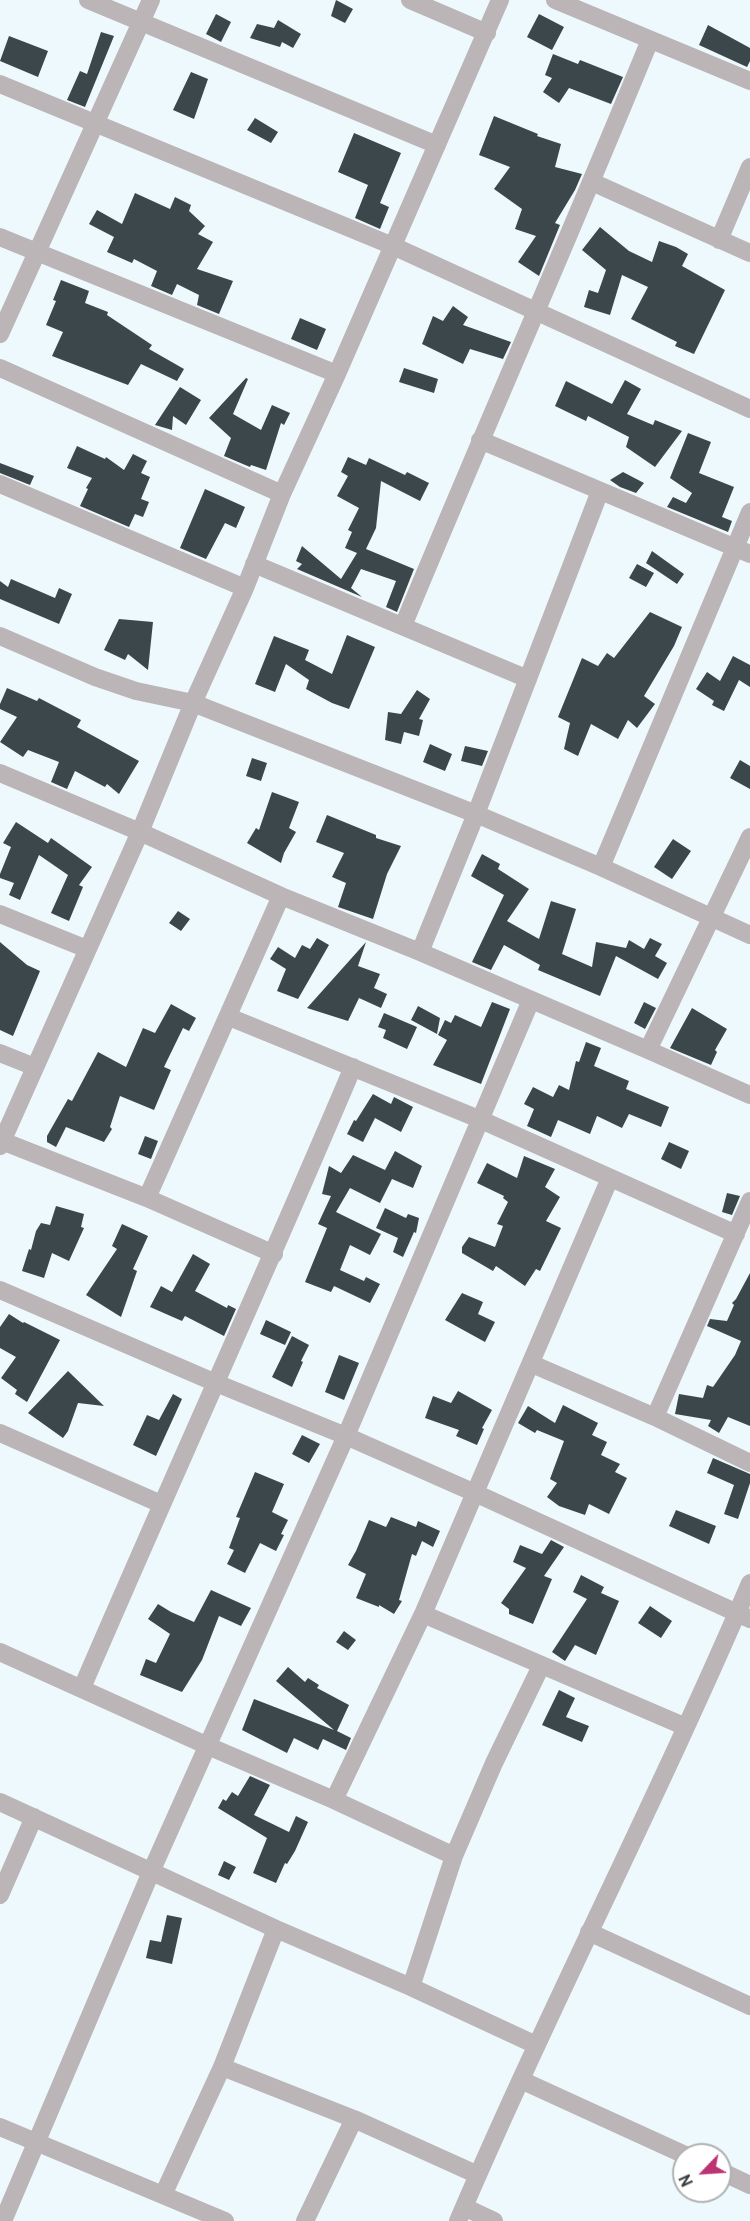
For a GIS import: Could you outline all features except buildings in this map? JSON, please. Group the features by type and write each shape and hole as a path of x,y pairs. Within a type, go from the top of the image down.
{"street":[{"path":"88,0 437,146"},
{"path":"0,334 151,0"},
{"path":"410,0 487,33"},
{"path":"274,1254 147,1198 1,1144 140,832 193,703 245,588 282,494 337,374 500,0"},
{"path":"555,0 750,81"},
{"path":"403,626 650,40"},
{"path":"0,84 393,246 750,409"},
{"path":"719,240 750,167"},
{"path":"592,182 750,253"},
{"path":"0,237 337,374"},
{"path":"0,368 282,494"},
{"path":"480,441 742,550"},
{"path":"0,484 245,588"},
{"path":"420,952 476,814 600,491"},
{"path":"601,867 742,550 750,512"},
{"path":"254,564 528,680"},
{"path":"0,636 95,677 136,691 193,703 476,814 601,867 750,935"},
{"path":"0,773 140,832 281,896 420,952 750,1095"},
{"path":"648,1050 750,837"},
{"path":"147,1198 281,896"},
{"path":"0,914 87,949"},
{"path":"3,2221 38,2144 150,1872 346,1436 531,1000"},
{"path":"229,1017 479,1119 736,1234"},
{"path":"0,1053 35,1066"},
{"path":"82,1688 161,1504 274,1254 353,1067"},
{"path":"334,1800 423,1614 610,1178"},
{"path":"655,1417 750,1201"},
{"path":"0,1290 475,1492 744,1616"},
{"path":"532,1364 655,1417 750,1463"},
{"path":"0,1433 161,1504"},
{"path":"494,2221 461,2214 536,2045 686,1727 744,1616 750,1583"},
{"path":"423,1614 686,1727"},
{"path":"0,1652 334,1800 454,1856"},
{"path":"411,1987 454,1856 494,1763 541,1666"},
{"path":"0,1802 150,1872 411,1987 536,2045"},
{"path":"0,1895 34,1817"},
{"path":"163,2195 222,2067 276,1929"},
{"path":"589,1932 750,2006"},
{"path":"222,2067 354,2119 478,2175"},
{"path":"520,2080 672,2149"},
{"path":"305,2221 354,2119"},
{"path":"0,2127 225,2221"},
{"path":"732,2177 750,2185"}]}
